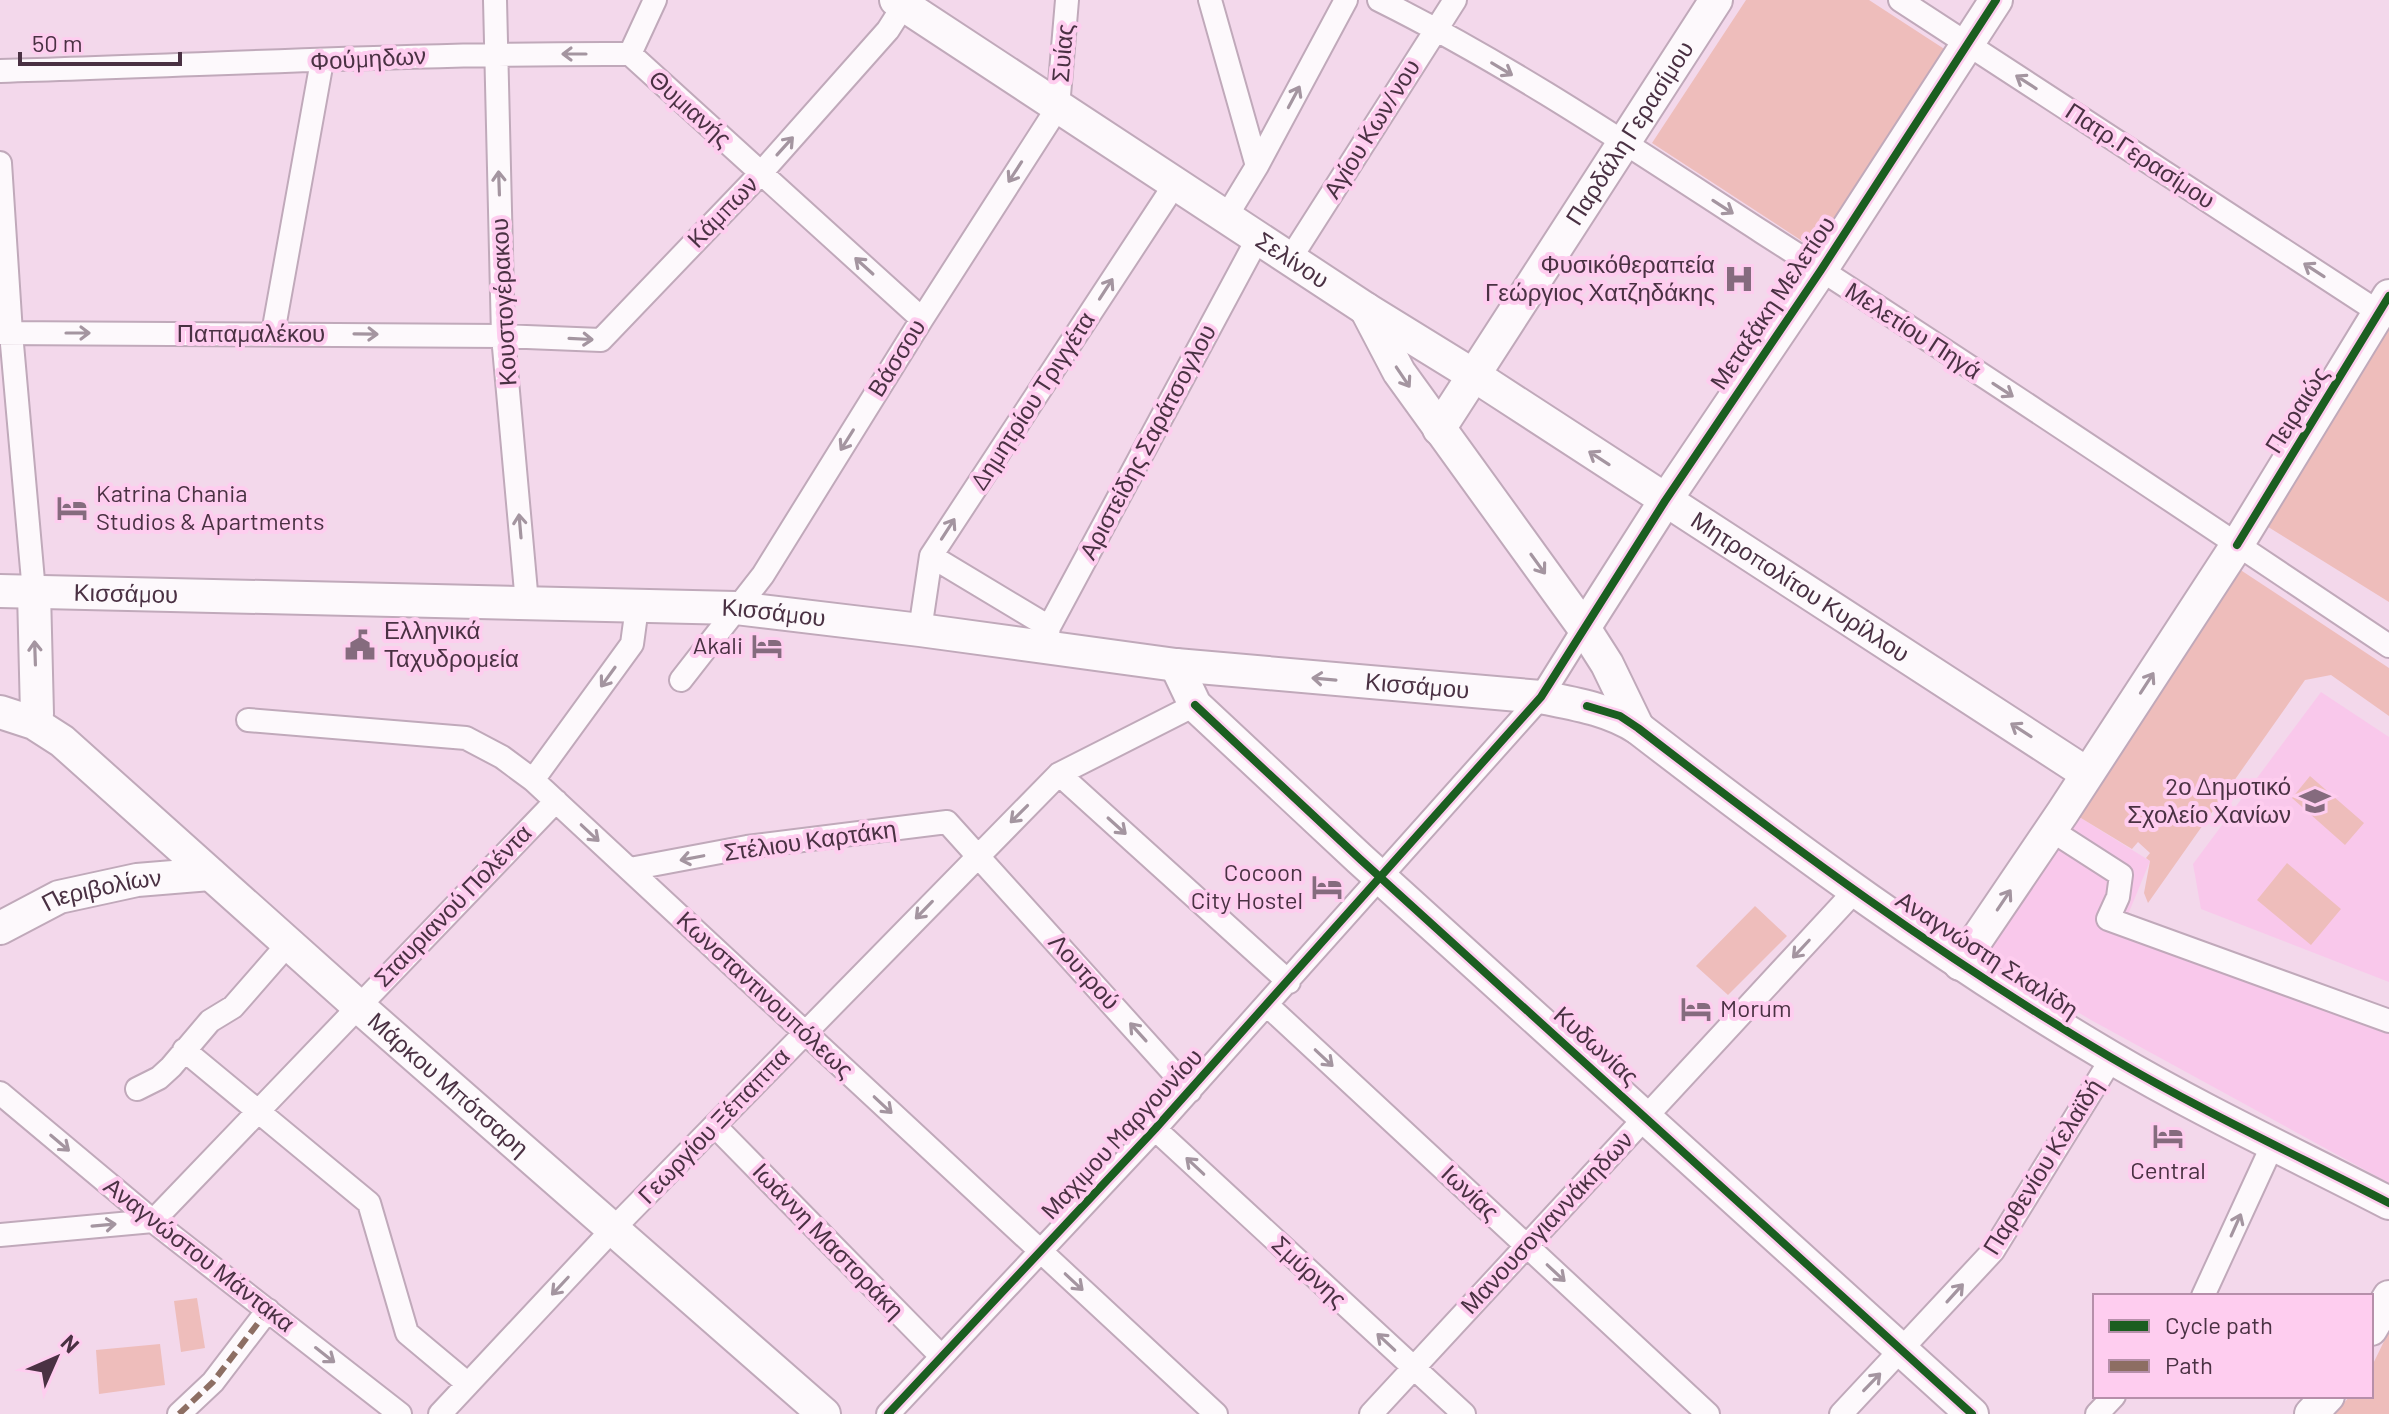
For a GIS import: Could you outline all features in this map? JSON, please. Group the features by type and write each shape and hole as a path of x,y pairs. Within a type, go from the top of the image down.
{"main road":[{"name":"Παρδάλη Γερασίμου","path":"1439,429 1716,0"},
{"name":"Μεταξάκη Μελετίου","path":"1584,628 1996,0"},
{"name":"Σελίνου","path":"903,2 1366,309 1399,372 1584,628 1607,664 1638,728"},
{"name":"Πειραιώς","path":"1960,964 2237,545 2384,304"},
{"name":"Μητροπολίτου Κυρίλλου","path":"1366,309 1473,375 2086,773"},
{"name":"Κισσάμου","path":"0,591 736,608 920,630 1047,637 1176,665 1541,697"},
{"path":"34,592 37,714"},
{"name":"Κυδωνίας","path":"1176,665 1195,705 1379,877 1972,1414"},
{"name":"Αναγνώστη Σκαλίδη","path":"1541,697 1609,713 1638,728 1854,892 1960,964 2112,1058 2389,1203"},
{"name":"Μάρκου Μπότσαρη","path":"1,706 17,699 37,714 74,752 288,944 824,1414"},
{"name":"Μάρκου Μπότσαρη","path":"1,706 41,727 74,752"},
{"name":"Περιβολίων","path":"0,928 59,897 89,889 137,880 210,874"},
{"path":"2373,1325 2389,1297"},
{"path":"2311,1414 2326,1398"}],"street":[{"name":"Κουστογέρακου","path":"495,0 503,336 527,603"},
{"path":"630,54 655,0"},
{"name":"Συίας","path":"1058,107 1067,0"},
{"path":"1210,0 1257,166"},
{"path":"1226,217 1257,166 1346,0"},
{"name":"Μελετίου Πηγά","path":"1379,0 1436,28 1623,143 1821,270 2389,646"},
{"name":"Αγίου Κων/νου","path":"1290,259 1455,0"},
{"name":"Πατρ.Γερασίμου","path":"1900,0 2384,304"},
{"name":"Κάμπων","path":"503,336 601,340 761,173 888,30 903,2"},
{"name":"Θυμιανής","path":"495,53 630,54 922,319"},
{"name":"Φούμηδων","path":"0,71 495,53"},
{"path":"273,333 322,61"},
{"name":"Βάσσου","path":"681,680 763,575 1058,107"},
{"path":"0,163 5,333 34,592"},
{"name":"Δημητρίου Τριγγέτα","path":"920,630 931,556 1175,184"},
{"name":"Αριστείδης Σαράτσογλου","path":"1047,637 1258,238"},
{"name":"Παπαμαλέκου","path":"5,333 503,336"},
{"name":"Κισσάμου","path":"931,556 1047,637"},
{"path":"533,780 632,644 637,607"},
{"name":"Μαχιμου Mαργουνίου","path":"888,1414 1289,982 1541,697 1584,628"},
{"path":"1195,705 1059,774 1289,982"},
{"name":"Κωνσταντινουπόλεως","path":"248,720 466,738 502,757 533,780 630,869 1216,1414"},
{"name":"Γεωργίου Ξέπαππα","path":"440,1414 613,1229 1059,774"},
{"name":"Σταυριανού Πολέντα","path":"153,1221 556,801"},
{"name":"Στέλιου Καρτάκη","path":"630,869 747,847 947,822 978,854"},
{"path":"2051,830 2121,875 2118,897 2108,919 2389,1021"},
{"name":"Λουτρού","path":"978,854 1190,1091"},
{"name":"Μανουσογιαννάκηδων","path":"1371,1414 1854,892"},
{"path":"137,1089 159,1078 171,1067 210,1021 233,1007 288,944"},
{"name":"Ιωνίας","path":"1267,1005 1708,1414"},
{"path":"184,1050 369,1203 407,1333 468,1384"},
{"name":"Παρθενίου Κελαϊδή","path":"1841,1414 1993,1251 2112,1058"},
{"name":"Αναγνώστου Μάντακα","path":"0,1093 153,1221 400,1414"},
{"name":"Ιωάννη Μαστοράκη","path":"715,1126 941,1356"},
{"name":"Σμύρνης","path":"1155,1129 1464,1414"},
{"path":"2204,1294 2273,1144"},
{"path":"0,1235 153,1221"},
{"path":"179,1414 213,1382 268,1310"},
{"path":"2097,1414 2112,1398"}],"shaded area":[{"path":"1746,0 1869,0 1952,54 1822,254 1652,143"},
{"path":"2389,318 2389,602 2265,525"},
{"path":"2239,569 2389,668 2389,716 2331,675 2305,680 2148,903 2144,893 2150,861 2146,858 2150,853 2138,842 2132,849 2076,815"},
{"name":"2ο Δημοτικό Σχολείο Χανίων","path":"2321,692 2389,737 2389,982 2201,909 2193,864"},
{"path":"2310,776 2364,823 2345,845 2292,798"},
{"path":"2076,815 2150,861 2127,917 2389,1012 2389,1183 2091,1020 1983,956"},
{"path":"2287,863 2341,909 2311,945 2257,900"},
{"path":"1755,906 1787,936 1728,995 1696,966"},
{"path":"197,1298 205,1348 181,1352 174,1301"},
{"path":"2389,1331 2389,1414 2334,1414 2348,1398 2373,1398 2373,1364"},
{"path":"160,1344 165,1385 99,1394 96,1350"}],"marked path":[{"path":"179,1414 213,1382 268,1310"}],"cycle path":[{"path":"888,1414 1155,1129 1541,697 1665,501 1821,270 1996,0"},
{"path":"2237,545 2389,296"},
{"path":"1195,705 1360,859 1972,1414"},
{"path":"1587,706 1620,716 1638,728 1869,900 2048,1019 2178,1095 2389,1203"}],"place":[{"name":"Φυσικόθεραπεία Γεώργιος Χατζηδάκης","path":"1739,279"},
{"name":"Katrina Chania Studios & Apartments","path":"72,508"},
{"name":"Ελληνικά Ταχυδρομεία","path":"360,645"},
{"name":"Akali","path":"767,646"},
{"name":"2ο Δημοτικό Σχολείο Χανίων","path":"2315,801"},
{"name":"Cocoon City Hostel","path":"1327,887"},
{"name":"Morum","path":"1696,1009"},
{"name":"Central","path":"2168,1136"}]}
